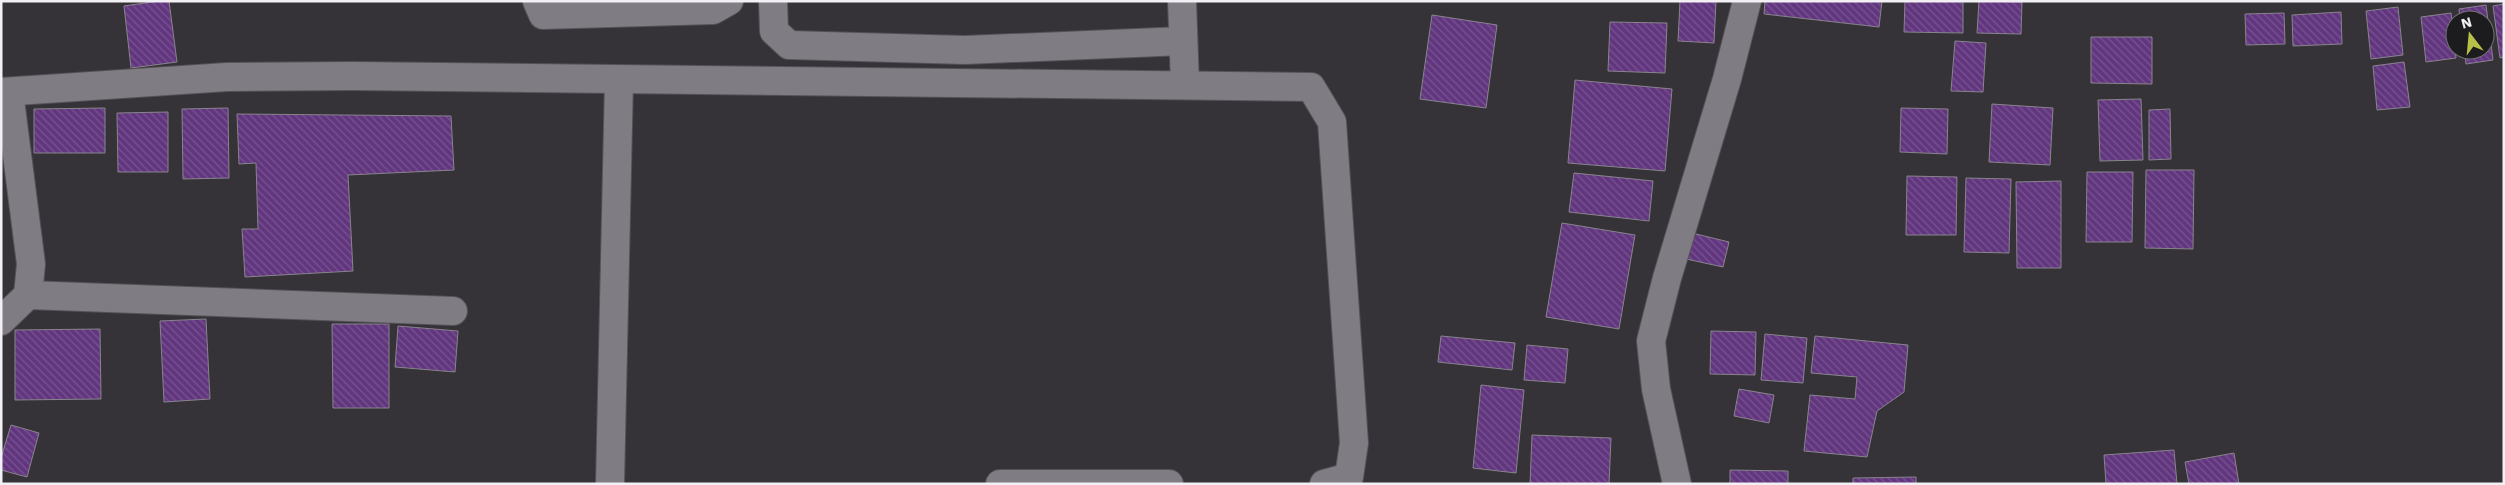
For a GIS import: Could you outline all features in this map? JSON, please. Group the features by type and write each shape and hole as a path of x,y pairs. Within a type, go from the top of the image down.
{"street":[{"path":"537,1 544,15 713,10 729,1"},
{"path":"773,1 774,32 789,45 965,50 1183,41"},
{"path":"1182,1 1186,85"},
{"path":"1677,484 1656,389 1652,340 1667,278 1727,79 1747,1"},
{"path":"1,321 28,295 31,264 5,92 227,78 352,76 1311,87 1332,122 1354,443 1349,477 1324,484"},
{"path":"610,484 619,80"},
{"path":"28,295 453,310"},
{"path":"1000,484 1169,484"}],"building":[{"path":"169,1 177,62 131,68 124,6"},
{"path":"1680,1 1716,1 1714,43 1678,41"},
{"path":"1765,1 1882,1 1879,27 1764,14"},
{"path":"1905,1 1963,1 1963,33 1904,32"},
{"path":"1979,1 2022,2 2021,34 1977,33"},
{"path":"2504,4 2504,57 2500,58 2495,10 2493,6"},
{"path":"2486,5 2487,10 2459,10"},
{"path":"2398,7 2403,55 2371,59 2366,11"},
{"path":"2341,12 2342,44 2293,46 2292,15"},
{"path":"2284,13 2285,44 2246,45 2245,14"},
{"path":"2445,14 2445,59 2426,62 2421,17"},
{"path":"1432,15 1497,25 1486,108 1420,99"},
{"path":"1610,22 1667,23 1665,73 1608,71"},
{"path":"2091,37 2152,37 2152,84 2091,83"},
{"path":"1955,41 1986,43 1983,92 1951,91"},
{"path":"2465,60 2493,60 2466,64"},
{"path":"2404,62 2410,107 2377,110 2373,66"},
{"path":"1575,80 1672,89 1665,171 1568,163"},
{"path":"2141,99 2143,160 2100,161 2098,100"},
{"path":"1992,104 2053,108 2050,165 1989,162"},
{"path":"105,108 105,153 34,153 34,109"},
{"path":"228,108 229,178 183,179 182,109"},
{"path":"1901,108 1948,109 1947,154 1900,152"},
{"path":"2170,109 2171,159 2149,160 2149,110"},
{"path":"168,112 168,172 118,172 117,113"},
{"path":"237,114 451,116 454,170 348,175 353,271 245,277 242,229 258,229 256,163 239,164"},
{"path":"2146,170 2194,170 2193,249 2145,248"},
{"path":"2087,172 2133,172 2132,242 2086,242"},
{"path":"1574,173 1653,181 1649,221 1569,212"},
{"path":"1907,176 1957,177 1956,235 1906,235"},
{"path":"1966,178 2011,179 2009,253 1964,252"},
{"path":"2061,181 2061,268 2017,268 2016,182"},
{"path":"1562,223 1635,235 1619,329 1546,317"},
{"path":"1692,233 1729,242 1723,267 1686,259"},
{"path":"206,319 210,399 164,402 160,321"},
{"path":"332,324 389,324 389,408 333,408"},
{"path":"398,326 458,331 455,372 395,367"},
{"path":"100,329 101,399 15,400 15,330"},
{"path":"1711,331 1756,332 1755,375 1710,374"},
{"path":"1765,334 1807,338 1803,383 1761,380"},
{"path":"1441,336 1515,343 1512,370 1438,362"},
{"path":"1815,336 1908,345 1904,392 1877,411 1867,457 1804,451 1810,395 1855,399 1857,377 1811,373"},
{"path":"1527,345 1568,349 1565,383 1524,380"},
{"path":"1481,385 1524,390 1516,473 1473,468"},
{"path":"1739,389 1774,395 1769,423 1734,416"},
{"path":"11,425 39,433 27,477 1,470 1,458"},
{"path":"1532,435 1611,438 1609,484 1530,484"},
{"path":"2174,450 2177,484 2106,484 2104,455"},
{"path":"2234,453 2239,484 2189,484 2185,462"},
{"path":"1730,470 1788,471 1788,484 1730,484"},
{"path":"1916,477 1916,484 1853,484 1853,478"}]}
